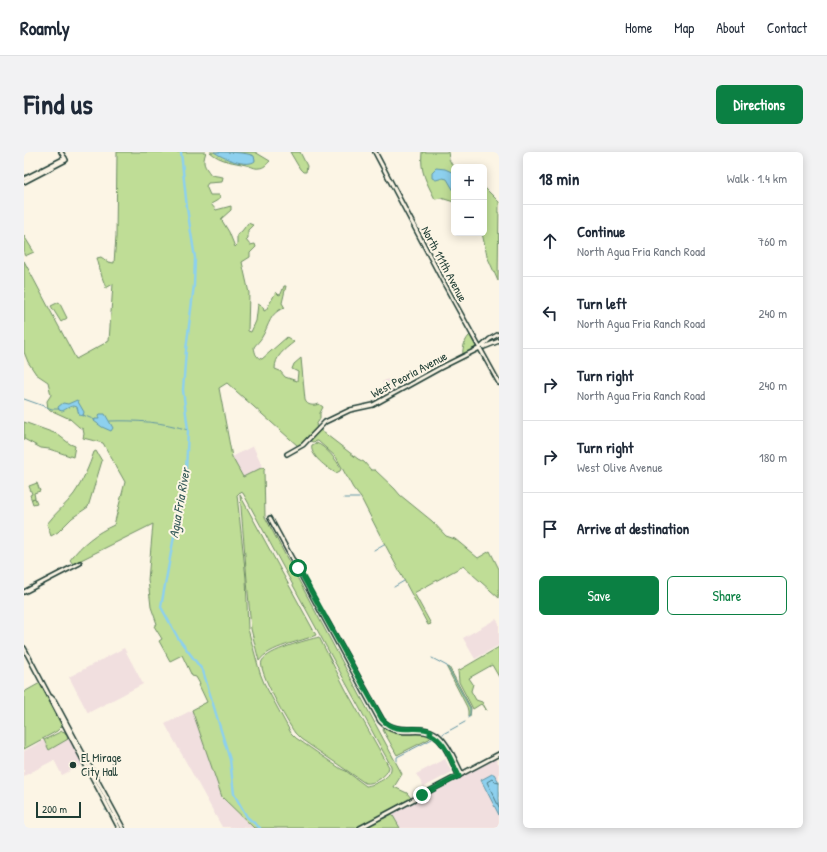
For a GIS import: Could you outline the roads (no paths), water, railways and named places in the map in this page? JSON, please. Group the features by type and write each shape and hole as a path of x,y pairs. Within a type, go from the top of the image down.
{"street":[{"path":"24,181 65,159 62,152"},
{"name":"North 111th Avenue","path":"375,152 445,285 499,383"},
{"name":"West Peoria Avenue","path":"480,348 490,339 499,334"},
{"name":"West Peoria Avenue","path":"287,454 303,445 325,422 350,410 374,405 442,367 480,348 499,341"},
{"path":"270,518 382,719 388,725 395,728 422,728 443,740 460,775"},
{"path":"24,592 80,563"},
{"path":"24,648 109,806 119,828"},
{"path":"360,828 499,754"},
{"path":"109,806 123,828"}],"water":[{"path":"214,152 235,152 251,155 254,156 255,161 251,163 241,163 223,157"},
{"path":"436,168 451,172 451,186 447,179 443,178 436,180 432,178 432,172"},
{"path":"77,400 84,412 83,416 79,415 77,407 75,406 71,406 62,411 59,410 58,407 63,403 68,404"},
{"path":"100,414 105,414 113,428 111,431 94,421 95,419 99,419 98,416"},
{"path":"494,774 499,782 499,815 481,780"}],"waterway":[{"name":"Agua Fria River","path":"181,152 187,208 195,258 194,285 183,390 188,430 186,471 161,607 178,638 203,671 230,760 234,794 247,817 260,828"},
{"path":"24,399 52,409 59,409"},
{"path":"83,415 95,420"},
{"path":"110,421 149,422 188,430"},
{"path":"344,498 359,498"},
{"path":"374,550 384,544"},
{"path":"394,587 404,581"},
{"path":"432,658 447,666 470,708 468,718"},
{"path":"443,734 465,722"},
{"path":"397,761 397,757 432,739"}],"place":[{"name":"El Mirage City Hall","path":"73,765"}]}
